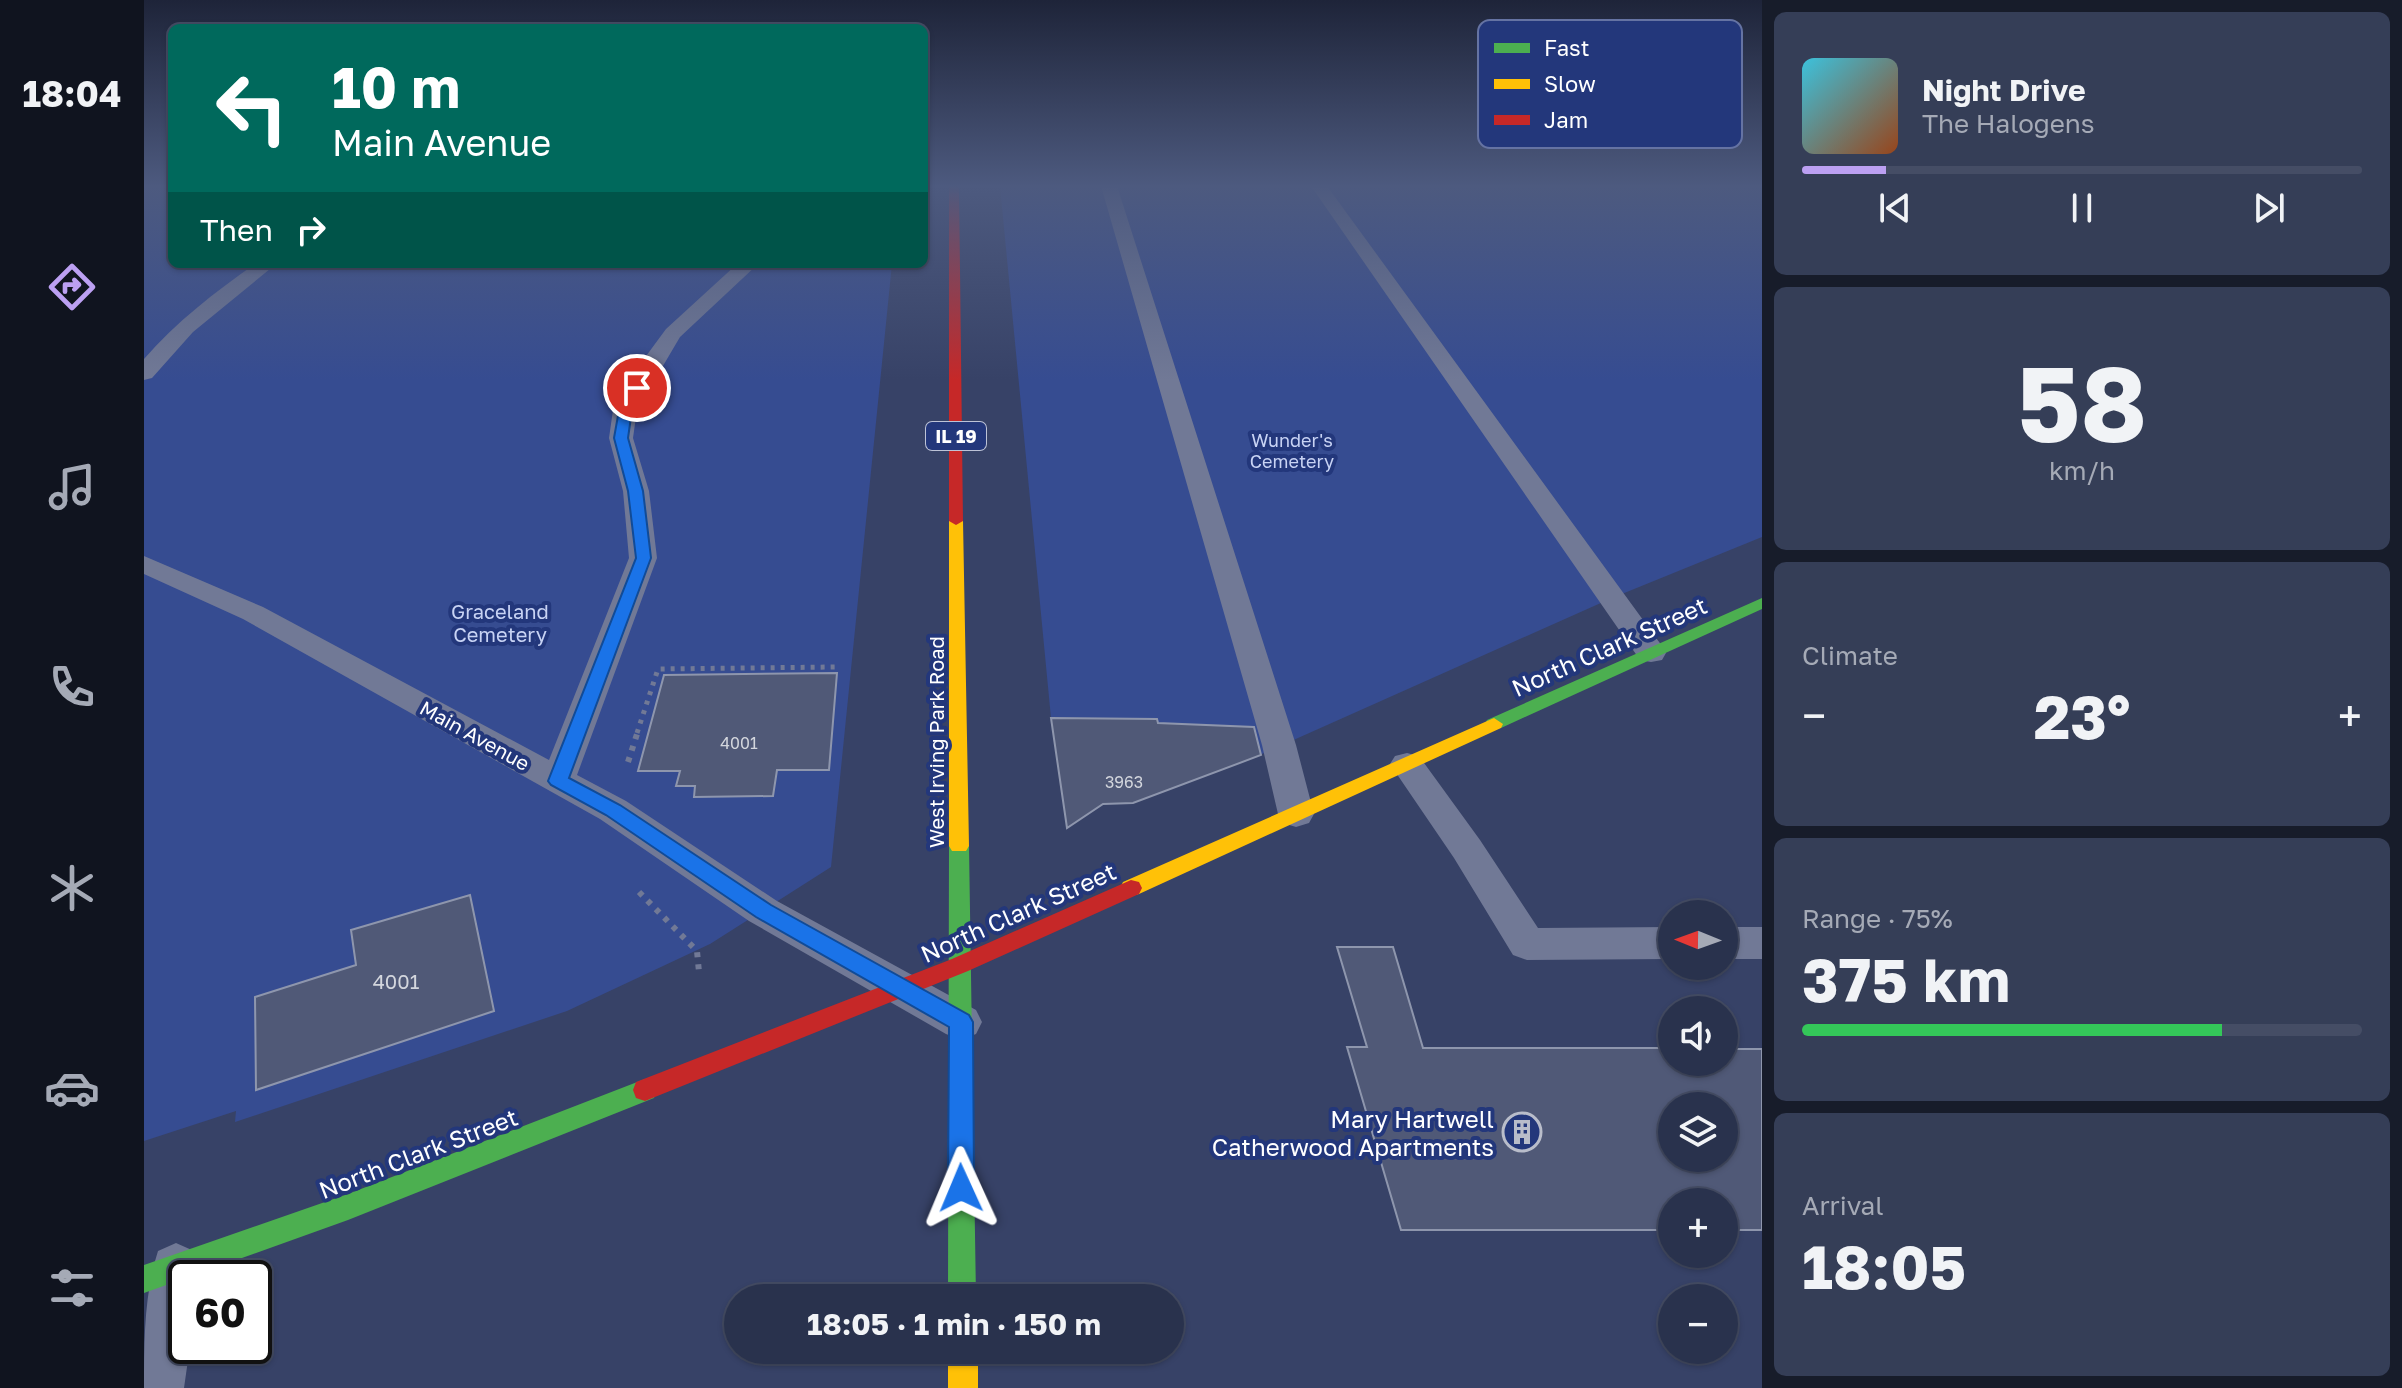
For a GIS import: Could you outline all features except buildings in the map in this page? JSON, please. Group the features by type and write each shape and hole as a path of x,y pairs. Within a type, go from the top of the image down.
{"main road":[{"name":"West Irving Park Road","path":"954,251 962,1284"},
{"name":"North Clark Street","path":"160,1273 377,1196 960,965 1762,603"},
{"path":"963,1364 963,1388"}],"lane":[{"path":"1129,251 1279,745 1296,814"},
{"path":"1365,251 1651,653"},
{"path":"144,373 165,346 208,306 261,268"},
{"path":"558,781 643,558 636,491 621,438 625,410 673,333 744,268"},
{"name":"Main Avenue","path":"144,564 253,613 613,810 763,911 961,1022"},
{"path":"1407,764 1467,849 1527,944 1658,943"},
{"path":"1738,943 1762,943"},
{"path":"157,1388 160,1273"}],"path":[{"path":"613,810 658,669 835,667"},
{"path":"632,885 697,951 699,972"}],"green space":[{"name":"Graceland Cemetery","path":"144,251 168,251 168,268 892,268 831,867 710,944 567,1011 235,1122 236,1111 144,1141"},
{"name":"Wunder's Cemetery","path":"1006,251 1762,251 1762,537 1612,598 1244,762 1103,804 1092,811 1064,806 1051,718"}],"traffic: fast":[{"path":"1494,724 1762,603"},
{"path":"959,846 962,1284"},
{"path":"144,1279 348,1207 645,1090"}],"traffic: slow":[{"path":"956,521 959,846"},
{"path":"1131,888 1494,724"},
{"path":"963,1364 963,1388"}],"traffic: jam":[{"path":"954,251 956,521"},
{"path":"645,1090 960,965 1131,888"}],"place":[{"name":"Mary Hartwell Catherwood Apartments","path":"1522,1132"}],"route":[{"path":"637,388 625,410 621,438 636,491 643,558 558,781 613,810 763,911 961,1022 961,1188"}]}
